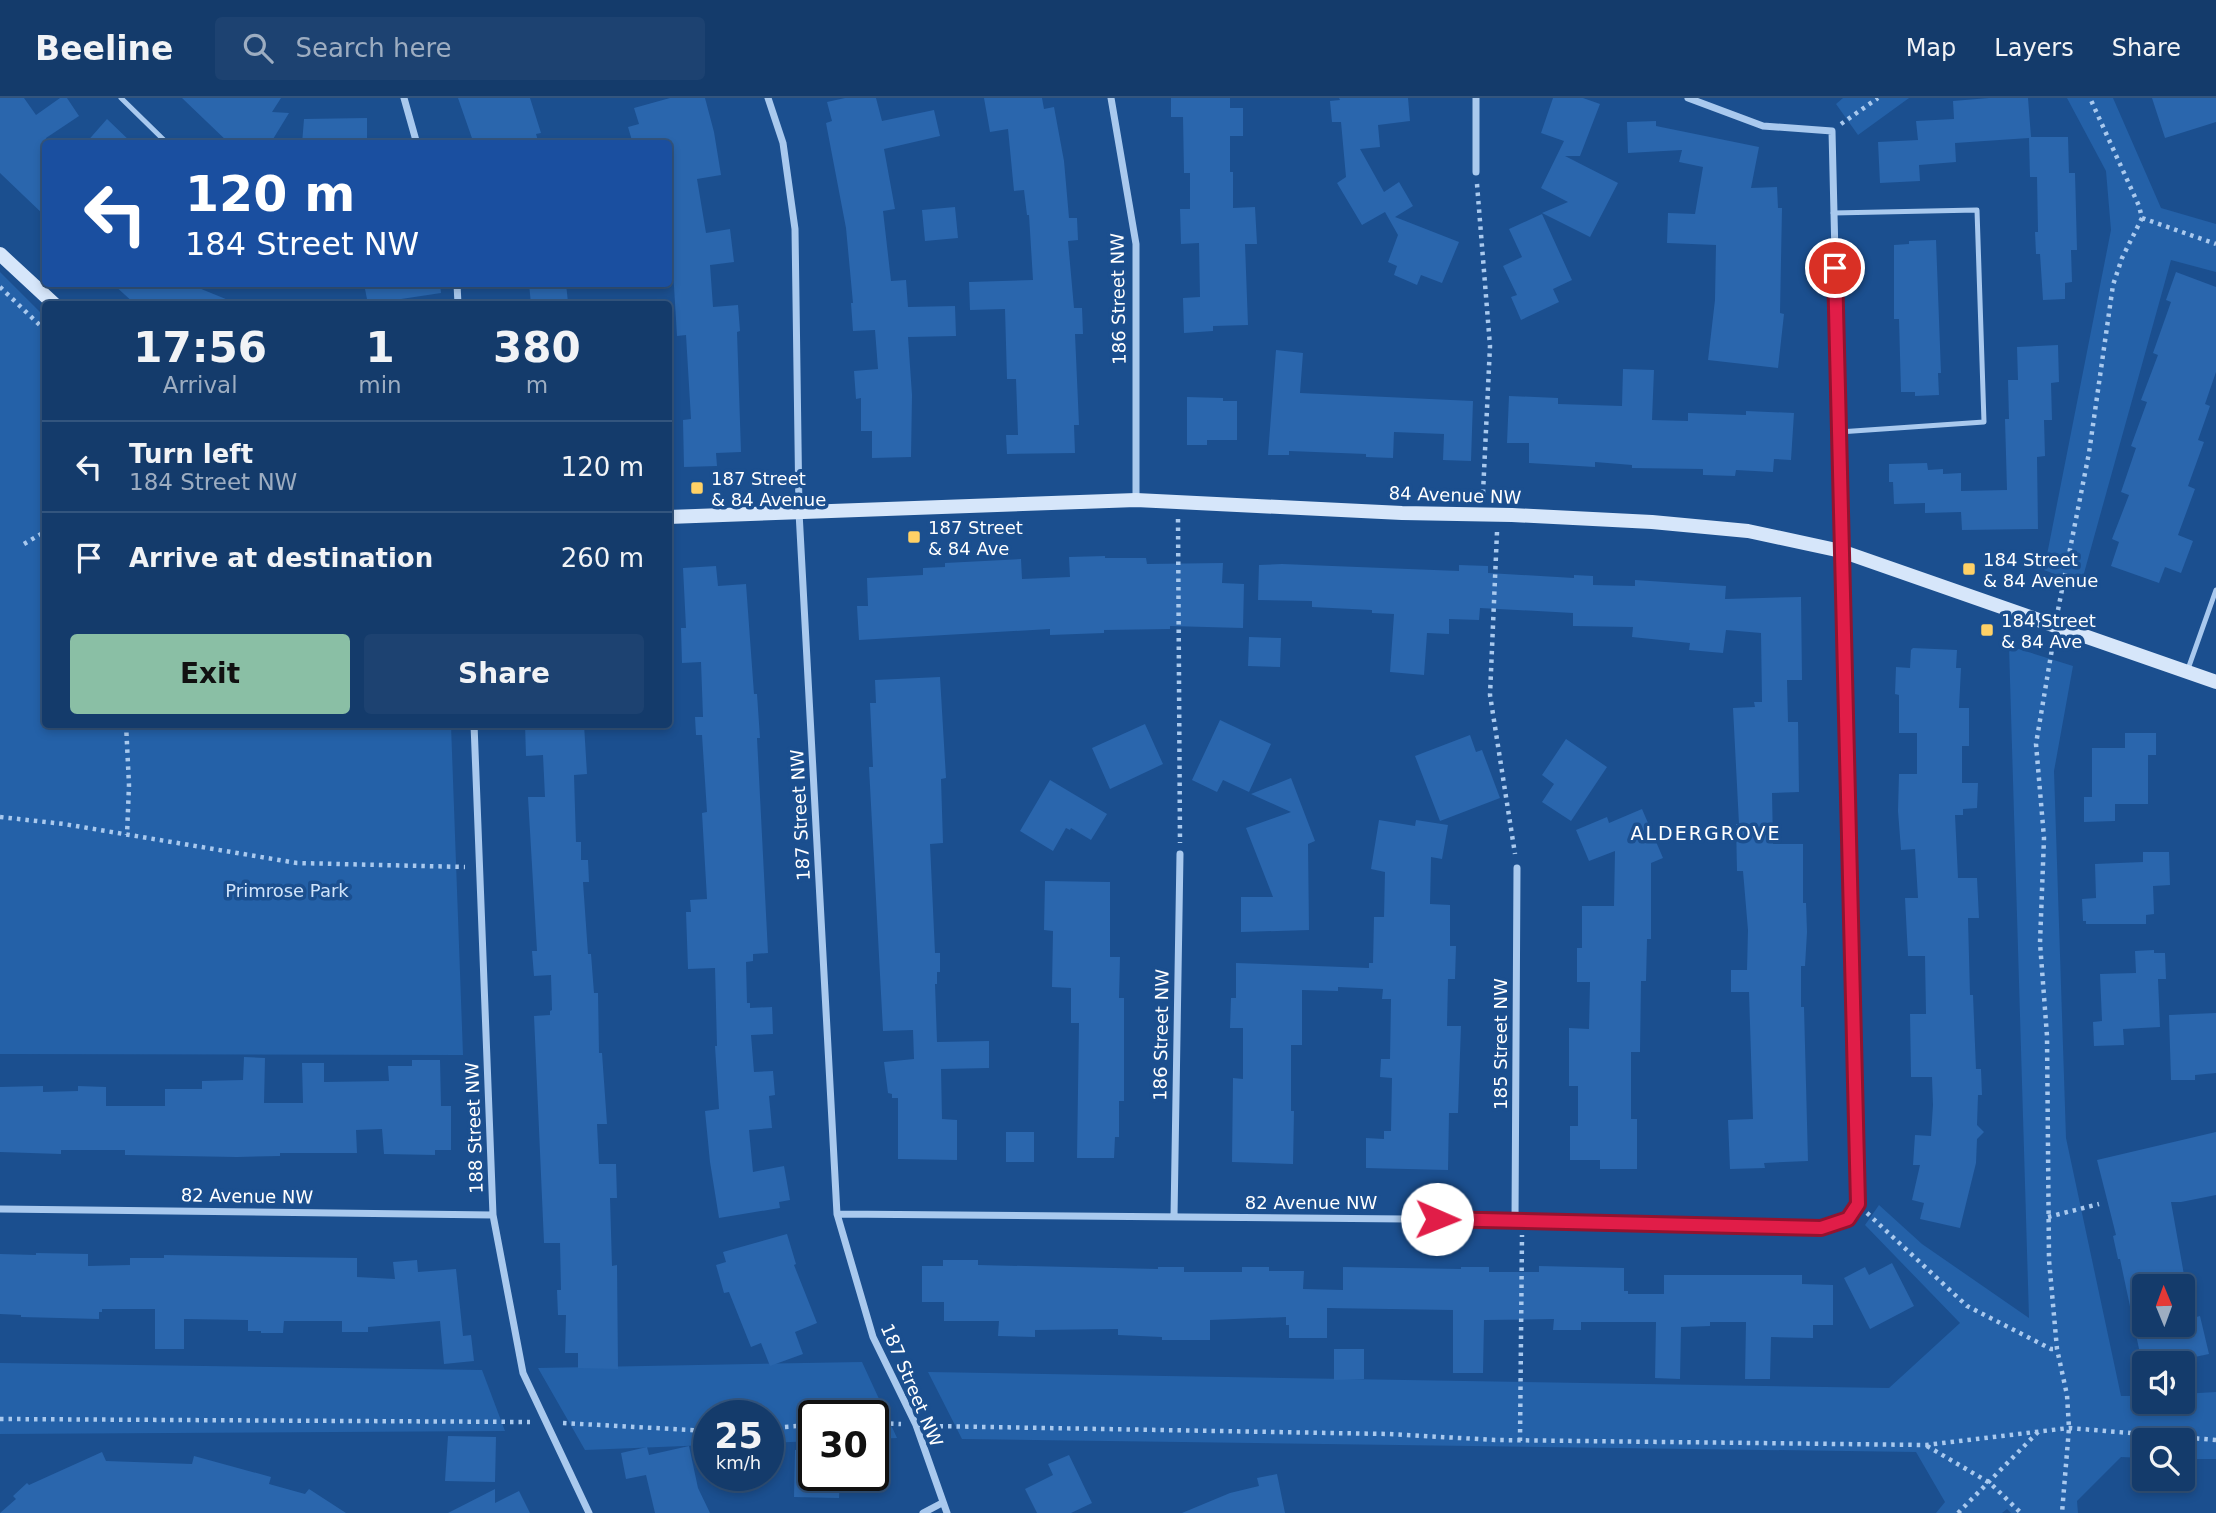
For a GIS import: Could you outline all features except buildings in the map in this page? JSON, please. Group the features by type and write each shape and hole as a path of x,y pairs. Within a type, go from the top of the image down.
{"street":[{"path":"404,98 416,140"},
{"name":"187 Street NW","path":"768,98 783,143 795,229 799,512 838,1214 873,1337 916,1425 947,1513"},
{"name":"186 Street NW","path":"1111,98 1136,244 1136,500"},
{"path":"1476,98 1476,172"},
{"path":"1688,98 1763,126 1832,131 1858,1204"},
{"path":"0,254 51,301"},
{"name":"84 Avenue NW","path":"672,517 1136,500 1652,522 1748,531 1841,551 2216,682"},
{"name":"188 Street NW","path":"474,728 493,1215 523,1373 589,1513"},
{"name":"186 Street NW","path":"1174,1217 1180,854"},
{"name":"185 Street NW","path":"1517,869 1518,1220"},
{"name":"82 Avenue NW","path":"838,1214 1518,1220 1821,1228 1848,1219 1858,1204"},
{"name":"82 Avenue NW","path":"0,1209 493,1215"},
{"path":"923,1513 942,1503"}],"lane":[{"path":"121,98 164,140"},
{"path":"1833,213 1978,211 1982,356 1983,422 1839,432"},
{"path":"2187,672 2216,590"}],"path":[{"path":"1832,131 1878,98"},
{"path":"2062,1513 2069,1429 2067,1395 2057,1349 2049,1260 2048,1047 2040,943 2044,838 2036,744 2093,430 2110,297 2122,258 2142,218 2090,98"},
{"path":"2142,218 2216,244"},
{"path":"0,287 42,327"},
{"path":"1178,502 1180,854"},
{"path":"24,544 42,533"},
{"path":"126,728 130,785 127,835"},
{"path":"0,817 64,824 297,863 480,867"},
{"path":"1858,1204 1967,1306 2051,1349 2057,1349"},
{"path":"2048,1217 2099,1204"},
{"path":"1518,1220 1520,1441"},
{"path":"0,1419 547,1422 598,1423 693,1431"},
{"path":"889,1424 965,1429 1390,1434 1520,1441 1926,1445 2069,1429 2216,1440"},
{"path":"1958,1513 2040,1431"},
{"path":"1926,1445 1990,1483 2021,1513"}],"green space":[{"path":"1843,98 1909,98 1858,135 1836,104"},
{"path":"2067,98 2113,98 2161,208 2216,224 2216,272 2171,260 2081,584 2044,570 2111,230 2106,171"},
{"name":"Primrose Park","path":"0,272 42,314 42,728 451,728 463,1055 0,1054"},
{"path":"2009,646 2073,666 2054,771 2066,1138 2121,1396 2132,1396 2132,1414 2195,1414 2195,1393 2216,1392 2216,1459 2195,1459 2195,1428 2132,1428 2132,1457 2121,1457 2077,1501 2078,1513 2011,1513 2007,1509 2002,1513 1936,1513 1945,1502 1916,1452 962,1439 928,1372 1889,1388 1960,1323 1865,1225 1879,1205 1922,1244 2029,1318"},
{"path":"862,1362 880,1400 798,1400 798,1442 784,1442 784,1400 693,1400 693,1446 585,1450 538,1368"},
{"path":"0,1363 482,1370 505,1431 0,1434"},
{"path":"889,1421 897,1438 889,1438"}],"place":[{"name":"187 Street & 84 Avenue","path":"697,488"},
{"name":"187 Street & 84 Ave","path":"914,537"},
{"name":"184 Street & 84 Avenue","path":"1969,569"},
{"name":"184 Street & 84 Ave","path":"1987,630"}],"district":[{"name":"ALDERGROVE","path":"1706,833"}],"route":[{"path":"1437,1219 1821,1228 1848,1219 1858,1204 1835,268"}]}
